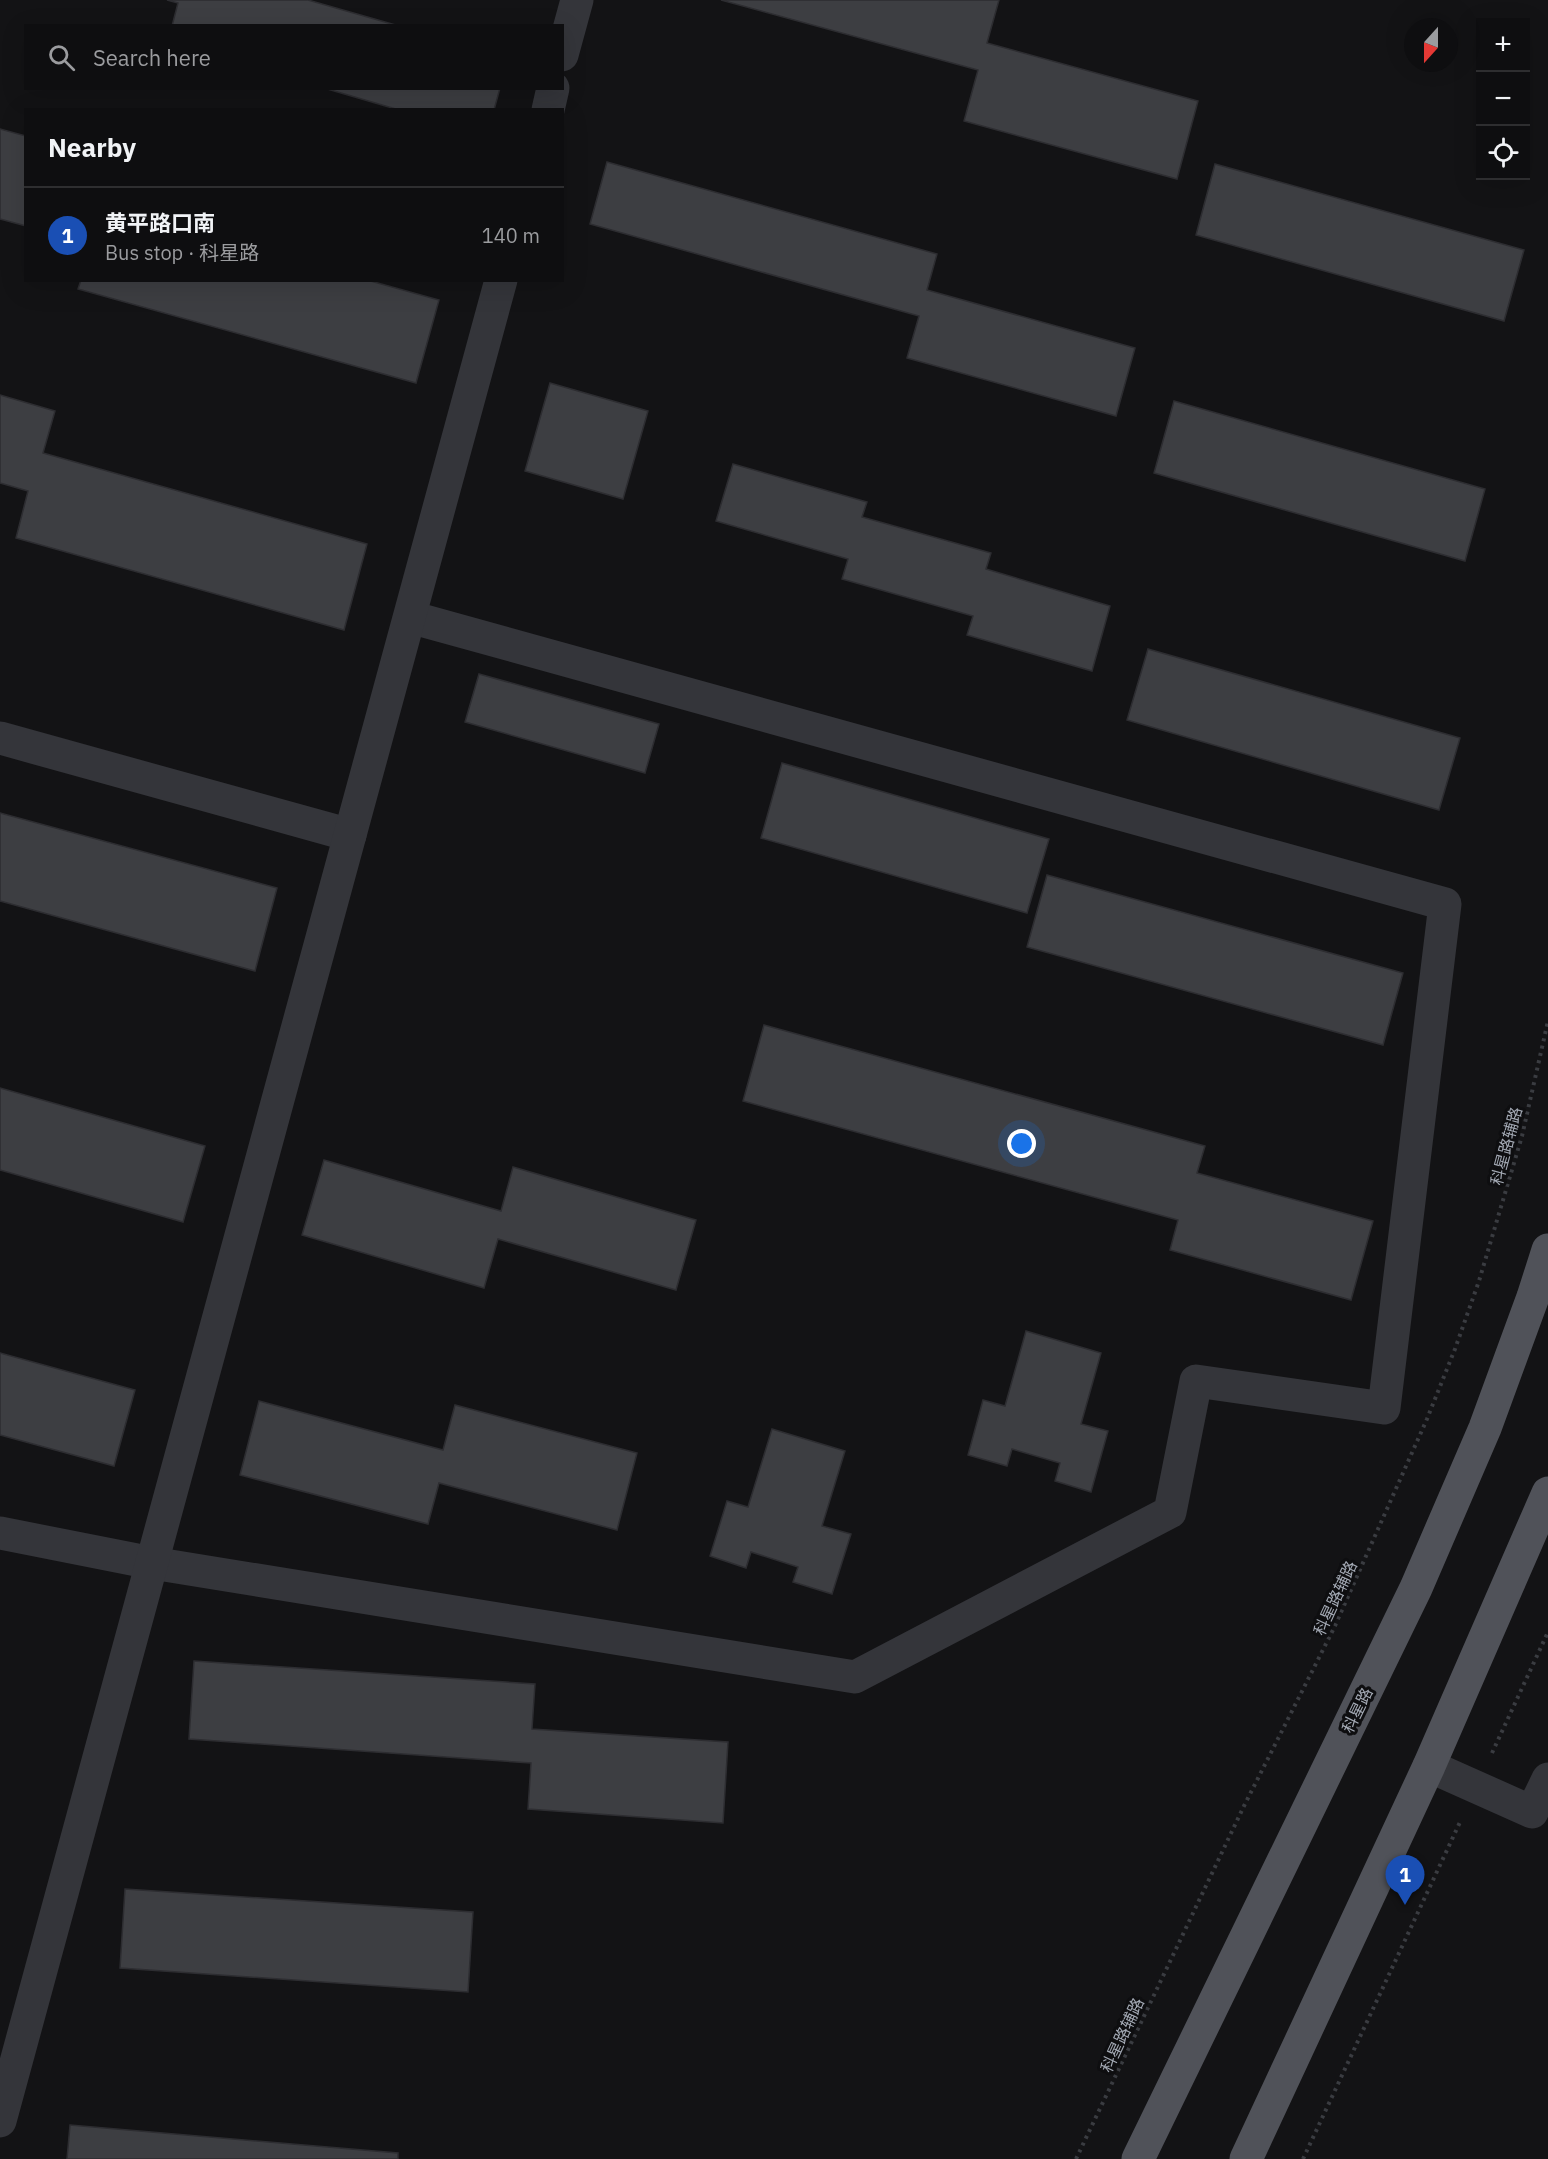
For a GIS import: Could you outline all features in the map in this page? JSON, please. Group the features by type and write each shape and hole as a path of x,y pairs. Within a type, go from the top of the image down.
{"main road":[{"name":"科星路","path":"1138,2159 1416,1588 1485,1428 1526,1319 1548,1250"},
{"path":"1246,2159 1429,1766 1548,1492"}],"street":[{"path":"564,48 578,0"},
{"path":"548,108 553,90"},
{"path":"0,2121 500,282"},
{"path":"0,1533 152,1563 855,1677 1170,1512 1196,1381 1384,1408 1445,904 410,617"},
{"path":"0,738 350,836"},
{"path":"1429,1766 1532,1812 1548,1779"}],"path":[{"name":"科星路辅路","path":"1076,2159 1244,1806 1334,1628 1427,1419 1479,1281 1522,1136 1548,1021"},
{"path":"1303,2159 1548,1632"}],"building":[{"path":"167,0 308,0 392,24 173,24 178,3"},
{"path":"721,0 999,0 987,43 1198,101 1177,179 964,121 978,70"},
{"path":"331,90 499,90 495,108 392,108"},
{"path":"0,129 24,135 24,225 0,219"},
{"path":"607,162 937,254 927,290 1135,348 1116,416 907,358 919,316 590,224"},
{"path":"1215,164 1524,250 1504,321 1196,235"},
{"path":"80,282 374,282 439,300 416,383 78,289"},
{"path":"550,383 648,411 623,499 525,471"},
{"path":"0,395 55,411 43,453 367,544 344,630 16,538 28,491 0,483"},
{"path":"1174,401 1485,489 1465,561 1154,473"},
{"path":"733,464 867,502 862,517 991,553 986,569 1110,606 1092,671 967,635 973,616 842,579 848,559 716,521"},
{"path":"1148,649 1460,738 1439,810 1127,720"},
{"path":"479,674 659,724 645,773 465,722"},
{"path":"782,763 1049,839 1027,913 761,838"},
{"path":"0,813 277,888 255,971 0,901"},
{"path":"1047,875 1403,973 1383,1045 1027,947"},
{"path":"764,1025 1205,1146 1197,1173 1373,1221 1351,1300 1170,1250 1178,1220 743,1101"},
{"path":"0,1088 205,1146 183,1222 0,1170"},
{"path":"324,1160 501,1211 513,1167 696,1220 676,1290 498,1239 484,1288 302,1235"},
{"path":"1026,1331 1101,1353 1081,1424 1108,1431 1091,1492 1055,1481 1060,1463 1012,1449 1007,1466 968,1455 983,1400 1005,1406"},
{"path":"0,1353 135,1390 114,1466 0,1435"},
{"path":"259,1401 443,1450 455,1405 637,1453 617,1530 439,1483 428,1524 240,1475"},
{"path":"772,1429 845,1451 822,1526 851,1534 832,1594 793,1582 798,1567 751,1552 746,1568 710,1556 727,1501 748,1507"},
{"path":"194,1661 535,1684 532,1729 728,1742 723,1823 528,1809 531,1763 189,1739"},
{"path":"125,1889 473,1912 468,1992 120,1968"},
{"path":"70,2125 398,2153 398,2159 67,2159"}],"place":[{"name":"黄平路口南","path":"1405,1905"}]}
